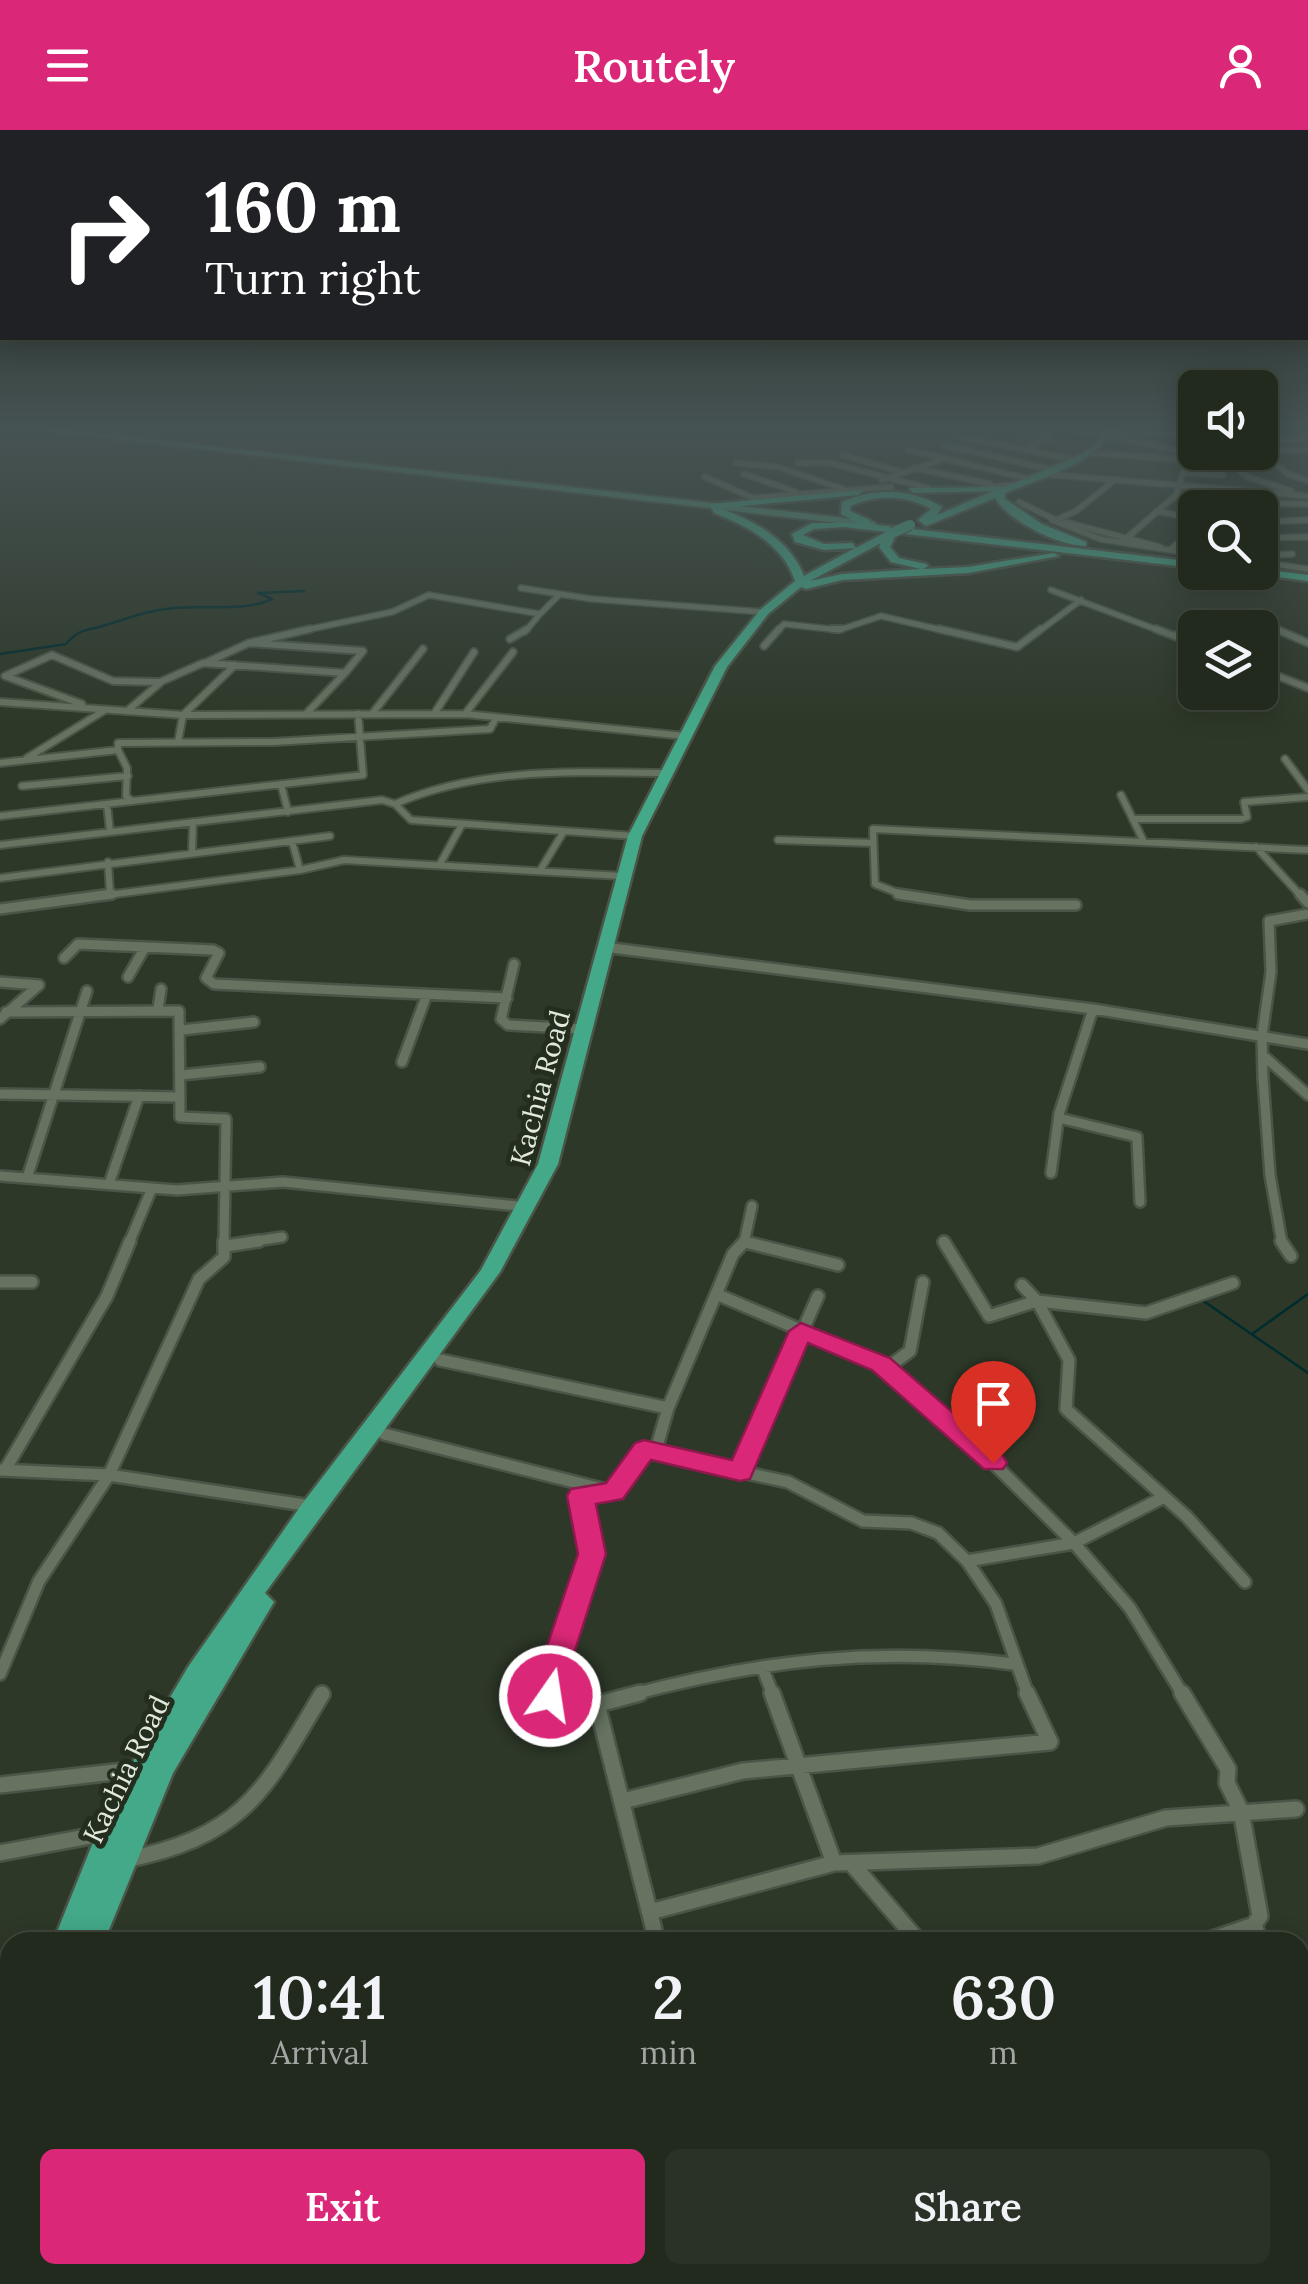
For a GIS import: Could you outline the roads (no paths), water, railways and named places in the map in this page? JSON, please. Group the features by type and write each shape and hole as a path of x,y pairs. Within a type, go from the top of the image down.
{"highway":[{"path":"753,528 793,561 800,585"},
{"path":"811,528 796,536 832,548 909,528"},
{"path":"872,528 1178,561"},
{"path":"904,528 1106,553"},
{"name":"Kachia Road","path":"72,1932 142,1769 216,1644 317,1506 413,1386 440,1360 517,1249 557,1170 641,844 693,725 732,649 764,612 800,585 910,528"},
{"path":"972,535 1013,528"},
{"path":"1043,528 1106,553"},
{"path":"906,529 885,551 902,562 938,567 968,561 972,551 949,537"},
{"path":"800,585 873,540"},
{"path":"800,585 842,577 947,572 1057,555 1106,553"},
{"path":"1278,568 1308,574"},
{"name":"Kachia Road","path":"93,1932 161,1769 216,1673 384,1434 528,1207 555,1143 635,836 666,773 740,648 800,585"}],"street":[{"path":"1065,528 1146,550 1178,551"},
{"path":"1088,528 1168,550"},
{"path":"1128,537 1138,528"},
{"path":"1168,550 1178,542"},
{"path":"1278,559 1292,554"},
{"path":"521,588 558,596 764,612"},
{"path":"1052,590 1177,637"},
{"path":"126,712 160,682 249,643 287,630 411,608 428,595 540,614"},
{"path":"510,639 525,632 558,596"},
{"path":"717,607 730,596"},
{"path":"764,646 784,624 842,630 881,616 1017,647 1080,600"},
{"path":"1278,630 1308,643"},
{"path":"249,643 363,651 306,714"},
{"path":"372,714 423,649"},
{"path":"434,714 474,652"},
{"path":"465,714 513,652"},
{"path":"79,708 82,704 5,676 52,654 113,681 160,682"},
{"path":"203,663 345,673"},
{"path":"178,742 183,715 234,665"},
{"path":"1278,676 1308,688"},
{"path":"0,702 183,715 465,714 693,725"},
{"path":"22,761 105,710"},
{"path":"0,816 129,798 363,775 358,714"},
{"path":"129,798 128,776 118,744 490,729 496,718"},
{"path":"0,764 118,750"},
{"path":"1133,819 1241,820 1248,817 1244,802 1308,794 1285,760"},
{"path":"0,845 371,801 394,804 422,790 517,777 666,773"},
{"path":"22,786 128,776"},
{"path":"282,784 288,812"},
{"path":"1121,795 1144,842"},
{"path":"110,832 111,803"},
{"path":"394,804 407,820 635,836"},
{"path":"192,853 193,822"},
{"path":"440,864 460,826"},
{"path":"1076,906 930,902 892,895 875,884 873,829 1308,850"},
{"path":"541,869 564,832"},
{"path":"0,878 330,836"},
{"path":"778,840 872,843"},
{"path":"292,841 300,870"},
{"path":"1256,847 1308,903"},
{"path":"0,909 300,870 338,860 622,876"},
{"path":"108,862 110,894"},
{"path":"1288,884 1308,884"},
{"path":"1292,1256 1282,1246 1270,1175 1262,1036 1270,972 1269,920 1308,914"},
{"path":"64,958 78,944 218,950 206,978 214,984 507,998"},
{"path":"128,977 145,947"},
{"path":"612,948 1093,1009 1308,1044"},
{"path":"514,964 501,1020 508,1025 583,1029"},
{"path":"0,982 40,988 3,1016"},
{"path":"158,1009 161,989"},
{"path":"27,1178 76,1012 87,990"},
{"path":"402,1062 427,994"},
{"path":"0,1674 39,1581 108,1475 192,1302 194,1286 220,1264 226,1246 226,1119 185,1120 180,1116 179,1012 158,1009 3,1016"},
{"path":"1051,1173 1059,1118 1093,1009"},
{"path":"182,1030 254,1022"},
{"path":"1266,1058 1308,1095"},
{"path":"182,1076 260,1067"},
{"path":"0,1094 180,1097"},
{"path":"109,1184 139,1096"},
{"path":"1059,1118 1137,1138 1141,1148 1140,1202"},
{"path":"0,1176 152,1188 299,1182 528,1207"},
{"path":"152,1188 107,1296 3,1470 108,1475 317,1506"},
{"path":"654,1453 668,1408 733,1254 746,1242 752,1206"},
{"path":"226,1246 282,1237"},
{"path":"746,1242 838,1265"},
{"path":"944,1242 989,1316 1036,1301 1146,1313 1233,1283"},
{"path":"0,1282 32,1282"},
{"path":"887,1368 910,1352 923,1282"},
{"path":"1022,1285 1036,1301 1069,1360 1066,1409 1164,1497 1227,1558 1245,1582"},
{"path":"716,1294 887,1368 966,1436 1074,1543 1130,1608 1228,1769 1227,1783 1240,1811 1252,1893 1260,1904 1254,1926 1256,1932"},
{"path":"740,1472 801,1331 814,1315 818,1296"},
{"path":"440,1360 668,1408"},
{"path":"384,1434 612,1489"},
{"path":"622,1802 719,1775 798,1764 1043,1746 1050,1742 1014,1664 1000,1613 967,1561 927,1528 855,1519 788,1482 644,1449 612,1489 581,1496 592,1554 548,1688 554,1702 595,1704 688,1679 818,1659 917,1653 1014,1664"},
{"path":"967,1561 1074,1543 1164,1497"},
{"path":"763,1669 834,1864"},
{"path":"120,1861 172,1853 233,1823 258,1801 322,1694"},
{"path":"595,1704 655,1932"},
{"path":"0,1785 142,1769"},
{"path":"650,1912 834,1864 1038,1856 1166,1818 1296,1808"},
{"path":"0,1852 113,1832"},
{"path":"852,1864 911,1932"},
{"path":"1235,1932 1254,1926"}],"waterway":[{"path":"0,654 66,644 84,631 156,611 250,605 272,599 258,593 304,591"},
{"path":"1252,1334 1308,1294"},
{"path":"1202,1300 1308,1373"}]}
